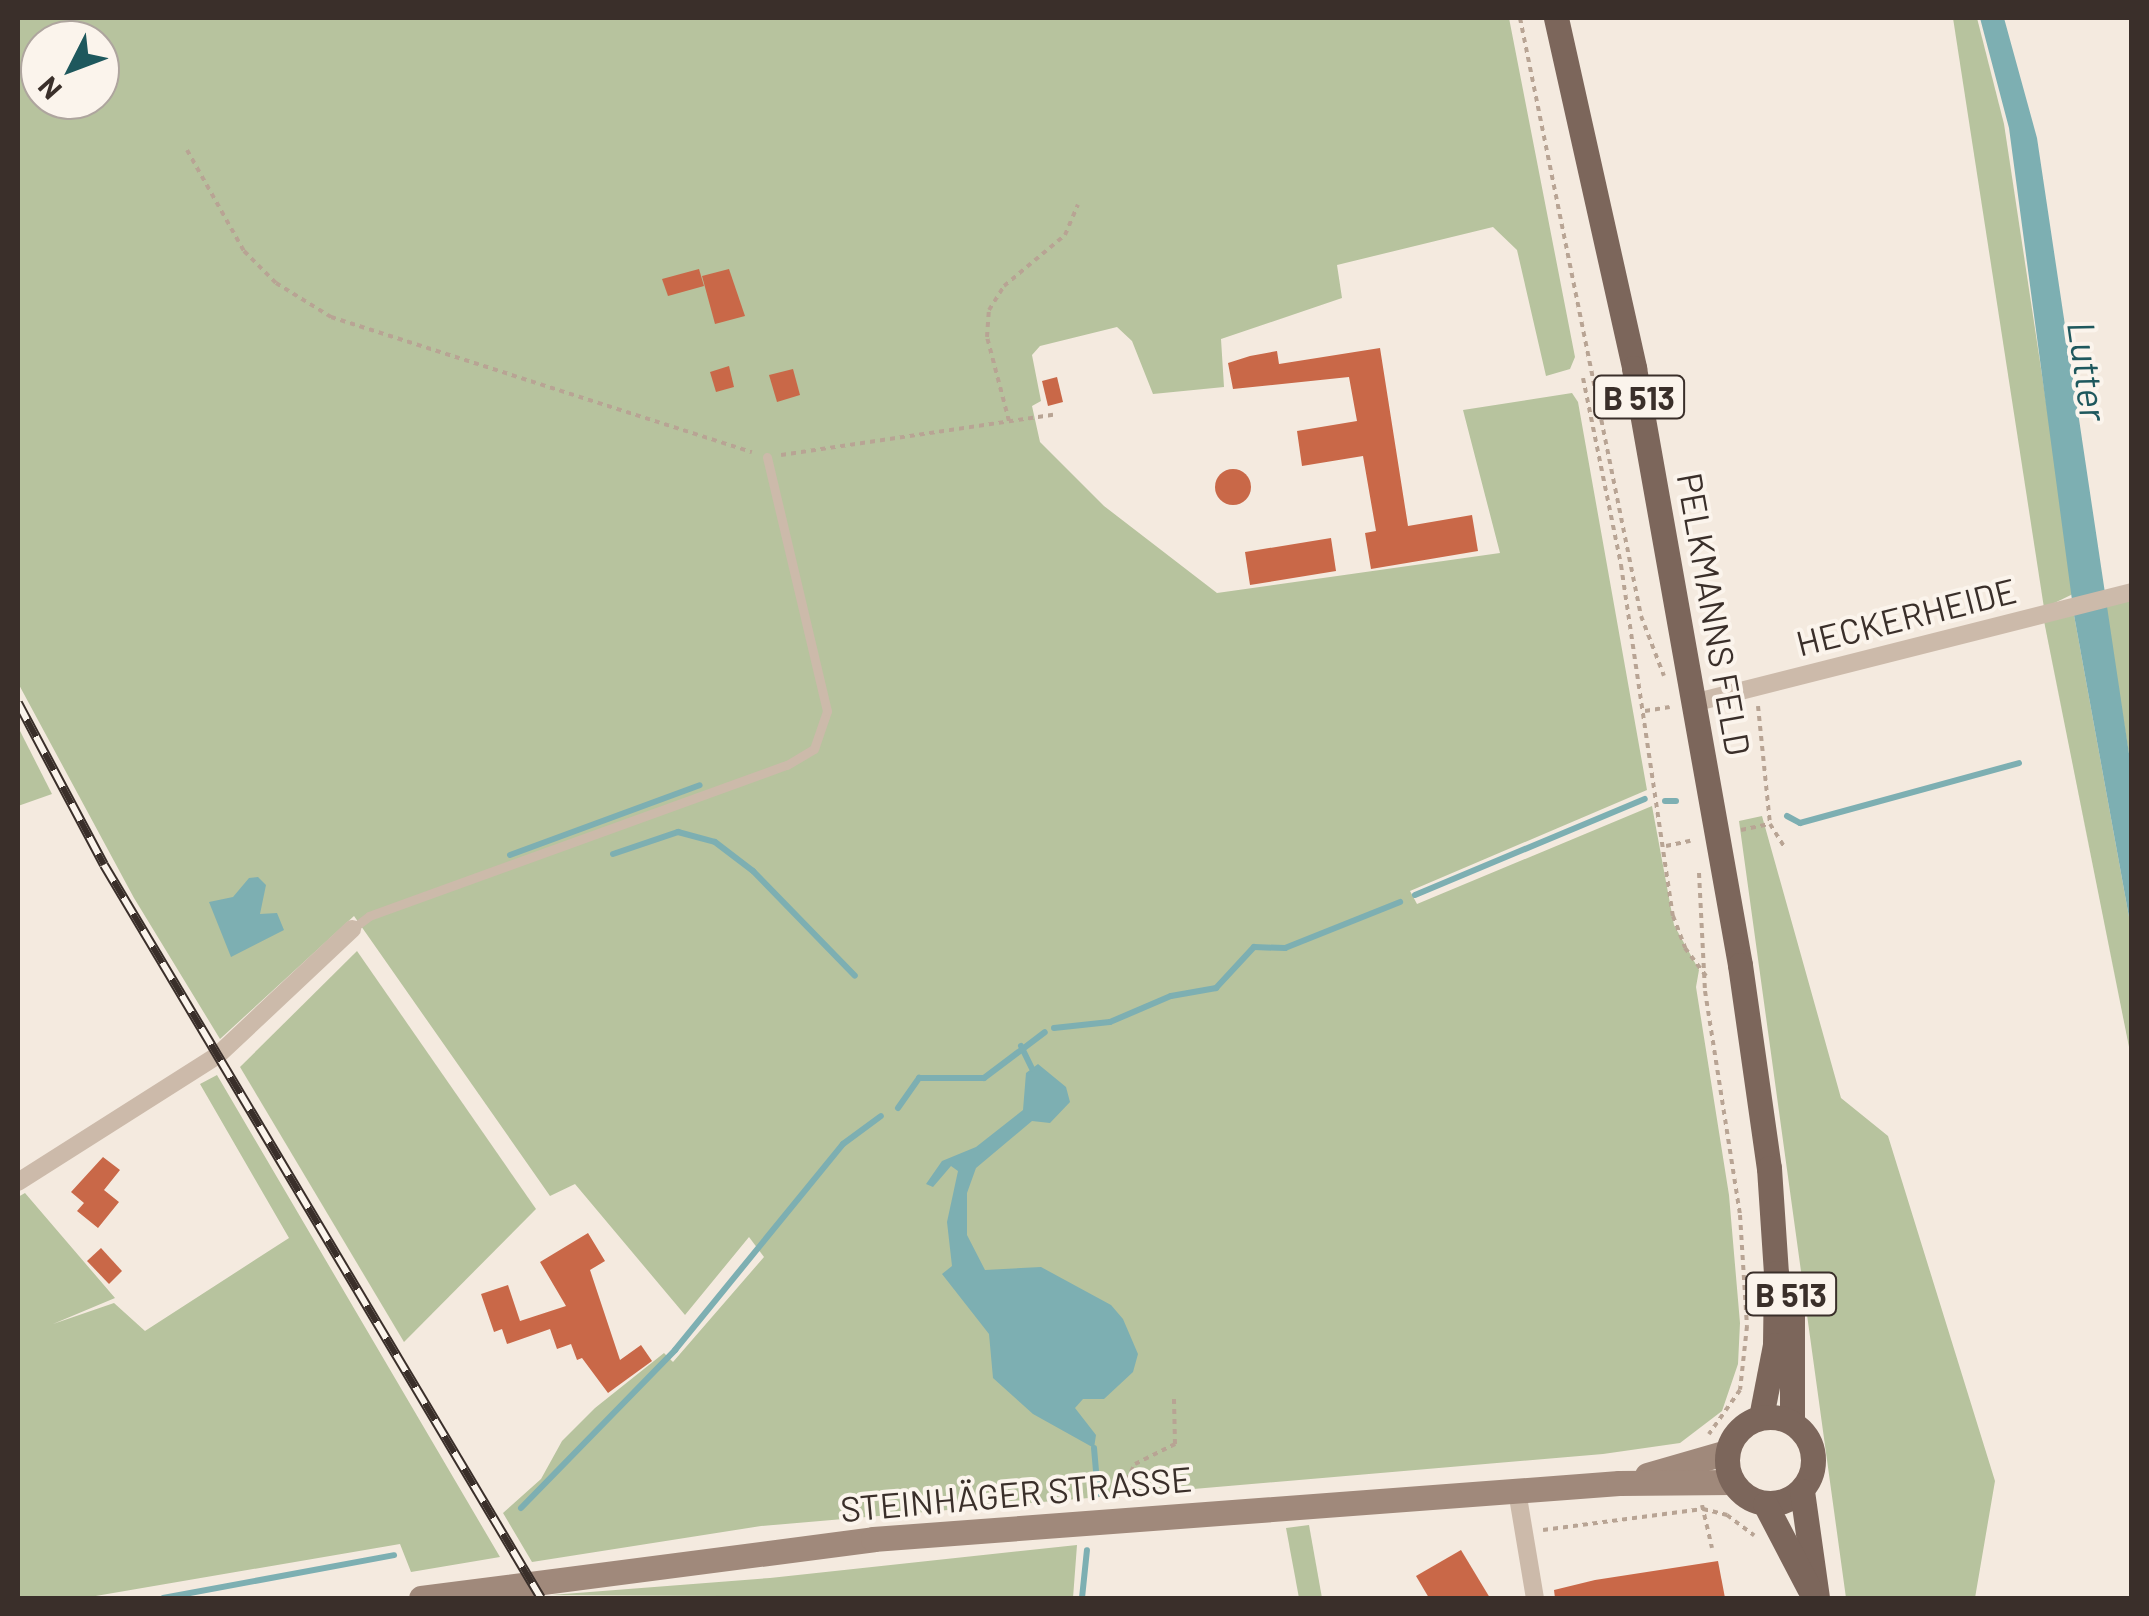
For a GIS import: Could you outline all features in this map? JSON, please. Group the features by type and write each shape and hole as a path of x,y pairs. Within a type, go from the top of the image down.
{"main road":[{"name":"PELKMANNS FELD","path":"1556,18 1634,368 1697,702 1769,1168 1790,1270 1792,1422"},
{"name":"PELKMANNS FELD","path":"1761,1417 1777,1312 1769,1168"},
{"path":"1761,1417 1792,1422 1813,1454 1802,1490 1815,1598 1765,1504 1732,1482 1727,1452 1745,1424 1761,1417"},
{"name":"STEINHÄGER STRASSE","path":"422,1598 690,1560 1119,1518 1619,1483 1697,1471 1727,1452"},
{"name":"STEINHÄGER STRASSE","path":"1697,1471 1732,1482"},
{"path":"1765,1504 1802,1490"}],"street":[{"name":"HECKERHEIDE","path":"1697,702 2124,594"},
{"path":"18,1182 218,1055 352,930"},
{"path":"1517,1491 1535,1598"}],"lane":[{"path":"352,930 369,916 786,765 814,749 828,711 767,457"}],"path":[{"path":"1520,18 1641,616 1675,725"},
{"path":"186,150 244,251 276,283 331,317 767,457 1053,415"},
{"path":"1009,422 988,338 989,310 1004,286 1064,235 1078,205"},
{"path":"1582,378 1621,565 1677,933 1706,976"},
{"path":"1754,687 1770,824 1784,846"},
{"path":"1741,830 1770,824"},
{"path":"1666,846 1692,838 1697,854"},
{"path":"1698,870 1706,976 1740,1215 1748,1326 1740,1390 1726,1416 1694,1445 1712,1548"},
{"path":"1119,1518 1117,1500 1127,1474 1175,1444 1174,1400"},
{"path":"1524,1528 1556,1530 1703,1509 1728,1515 1762,1545"}],"green space":[{"path":"18,18 1509,18 1575,357 1570,369 1546,376 1517,250 1493,227 1337,265 1342,298 1221,339 1224,387 1153,394 1132,341 1117,327 1040,346 1032,355 1041,401 1032,406 1040,442 1104,506 1217,593 1500,553 1463,410 1572,393 1578,402 1647,790 1410,891 1417,904 1652,806 1674,925 1699,970 1696,987 1729,1195 1740,1323 1738,1364 1722,1411 1680,1443 1603,1454 761,1526 532,1562 503,1513 541,1479 562,1441 595,1408 664,1353 673,1362 764,1257 749,1237 685,1315 575,1184 550,1196 354,916 220,1039 134,898 18,683"},
{"path":"1953,18 1977,18 2004,124 2075,593 2044,608"},
{"path":"2131,599 2131,767 2105,606"},
{"path":"2074,615 2131,928 2131,1057 2044,621"},
{"path":"18,727 52,794 18,806"},
{"path":"1762,816 1841,1098 1888,1136 1995,1481 1975,1598 1846,1598 1739,821"},
{"path":"357,951 536,1209 404,1342 240,1067"},
{"path":"217,1075 500,1557 411,1572 400,1544 84,1598 18,1598 18,1197 25,1193 115,1298 53,1324 114,1303 145,1331 289,1238 200,1084"},
{"path":"1309,1525 1322,1598 1299,1598 1286,1528"},
{"path":"1077,1545 1073,1598 551,1595 770,1578"}],"water":[{"path":"1980,18 2004,18 2037,138 2131,767 2131,928 2074,615 2009,128"},
{"path":"258,877 266,885 260,914 277,913 284,930 231,957 209,902 233,897 249,878"},
{"path":"1038,1064 1066,1087 1070,1102 1050,1123 1032,1121 976,1168 967,1193 967,1235 985,1270 1041,1267 1111,1305 1123,1319 1138,1354 1133,1372 1104,1399 1083,1399 1075,1408 1096,1435 1094,1448 1033,1414 993,1378 989,1334 942,1274 952,1266 947,1222 958,1171 951,1166 933,1187 926,1184 942,1161 976,1147 1023,1110 1026,1073"}],"building":[{"path":"699,269 704,286 668,296 662,279"},
{"path":"729,269 745,316 715,324 702,276"},
{"path":"1380,348 1408,526 1472,515 1478,551 1371,569 1365,533 1376,531 1363,456 1302,466 1297,431 1357,421 1349,377 1233,389 1228,363 1277,351 1279,364"},
{"path":"729,366 734,387 716,392 710,372"},
{"path":"793,369 800,395 777,402 769,375"},
{"path":"1057,377 1063,402 1048,406 1042,381"},
{"path":"1233,469 1246,474 1251,487 1246,500 1233,505 1220,500 1215,487 1220,474"},
{"path":"1331,538 1336,571 1250,585 1245,552"},
{"path":"103,1157 120,1170 104,1190 119,1202 98,1228 77,1211 84,1203 71,1192"},
{"path":"588,1233 605,1261 590,1270 620,1360 641,1345 652,1361 608,1393 582,1358 577,1360 571,1344 557,1349 550,1329 507,1344 502,1329 494,1332 481,1294 508,1285 520,1321 566,1306 540,1262"},
{"path":"101,1248 122,1271 109,1284 87,1261"},
{"path":"1461,1550 1490,1598 1429,1598 1416,1576"},
{"path":"1718,1561 1725,1598 1555,1598 1554,1590 1595,1580"}],"waterway":[{"path":"1787,816 1800,823 2019,763"},
{"path":"510,855 700,785"},
{"path":"1415,895 1645,799"},
{"path":"1665,801 1676,801"},
{"path":"613,854 678,832 715,842 753,871 855,976"},
{"path":"1054,1028 1110,1022 1171,996 1216,988 1254,947 1285,948 1400,902"},
{"path":"898,1108 919,1078 984,1078 1045,1032"},
{"path":"1021,1046 1032,1069"},
{"path":"521,1508 675,1350 843,1144 881,1116"},
{"path":"1094,1448 1098,1494"},
{"path":"1082,1598 1087,1550"},
{"path":"163,1598 394,1555"}],"railway":[{"path":"18,703 104,865 541,1598"}],"water label":[{"name":"Lutter","path":"2088,371"}]}
